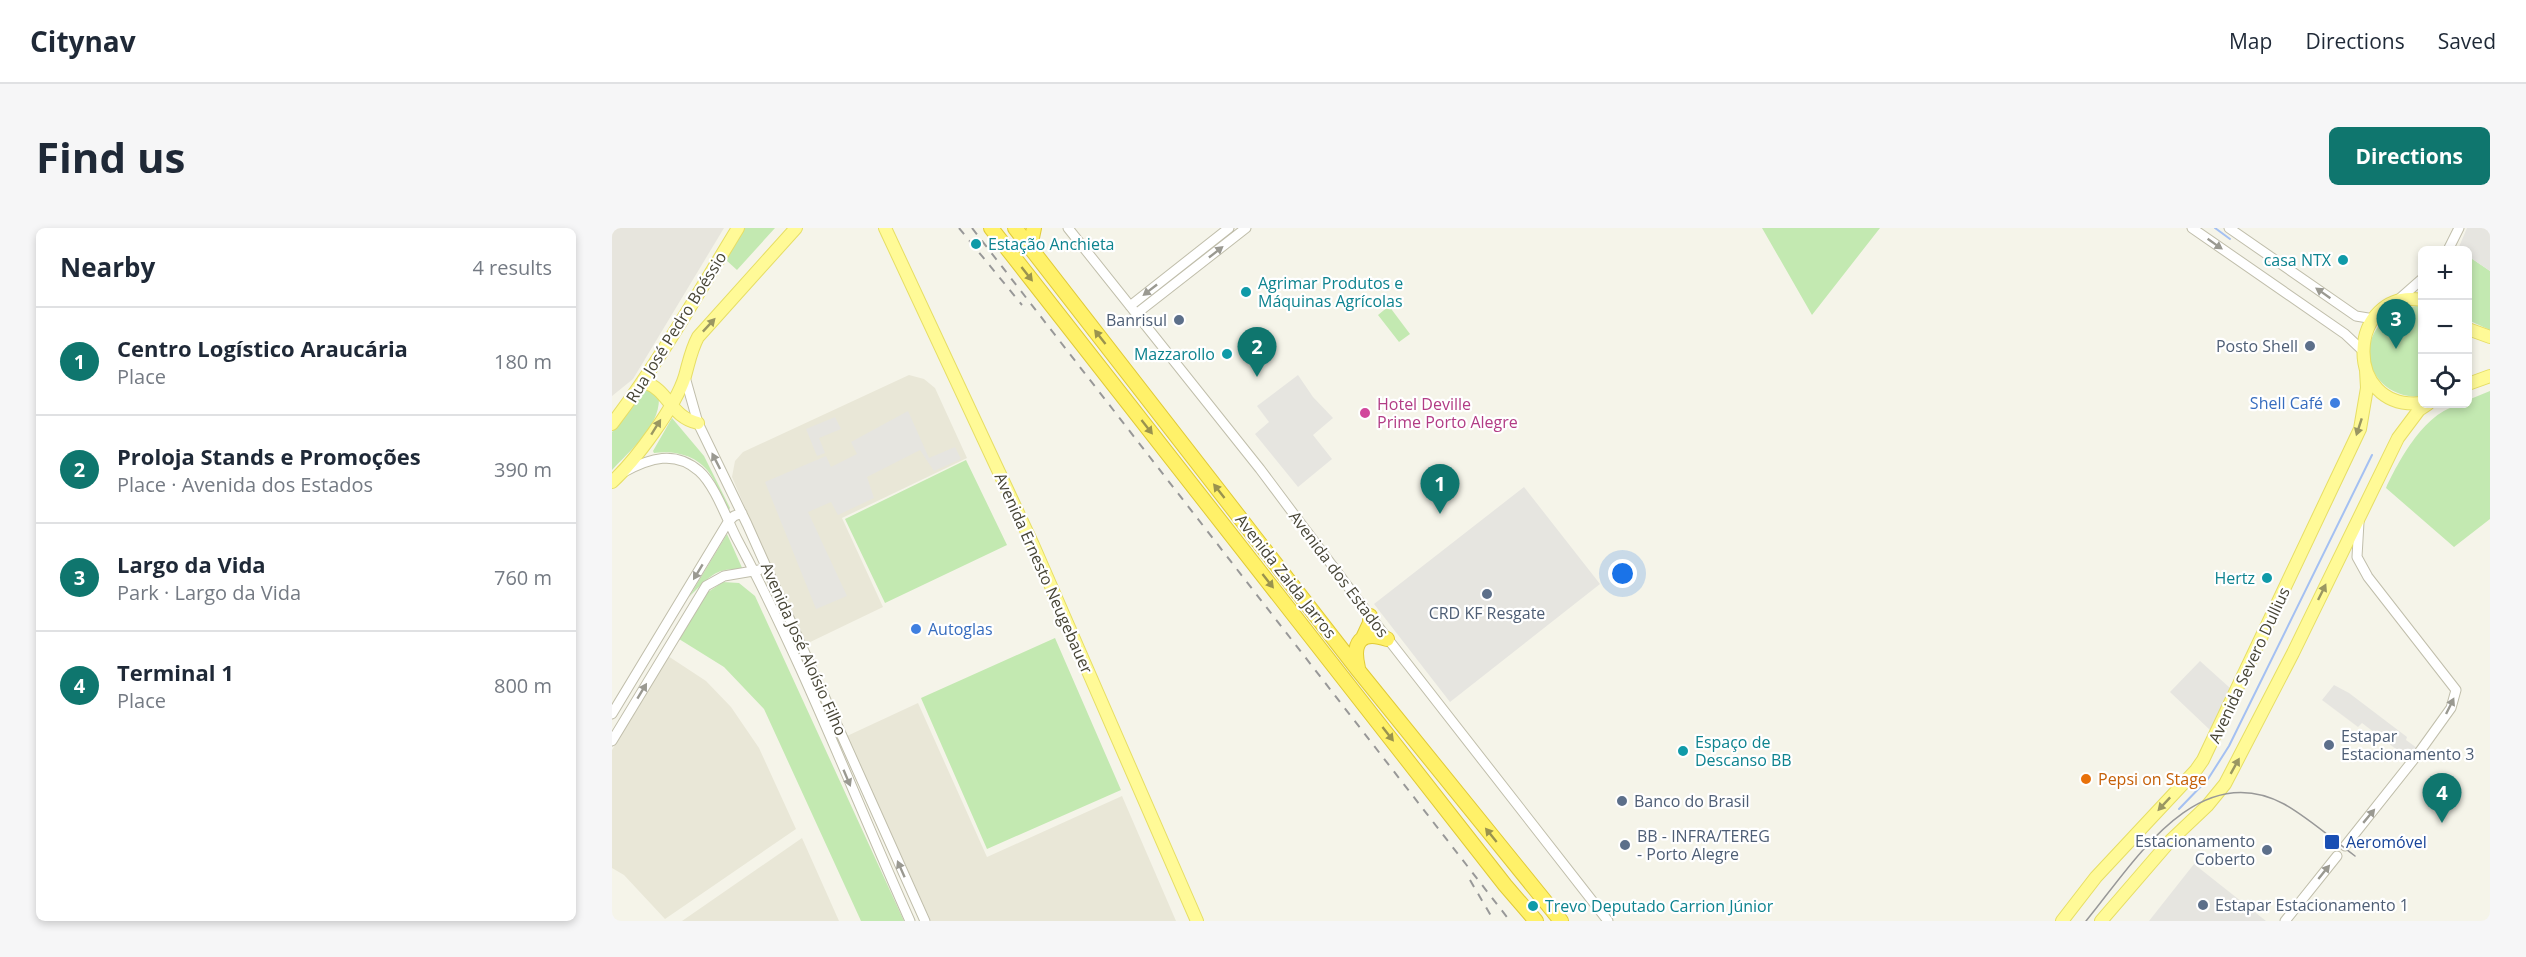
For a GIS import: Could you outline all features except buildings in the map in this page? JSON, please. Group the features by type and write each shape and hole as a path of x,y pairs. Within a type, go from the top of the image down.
{"highway":[{"name":"Avenida Zaida Jarros","path":"991,228 1505,885 1536,921"},
{"name":"Avenida Zaida Jarros","path":"1015,228 1358,670 1561,921"},
{"path":"1030,247 1034,228"},
{"path":"1358,670 1355,650 1370,624 1370,616"},
{"path":"1363,638 1379,636 1387,639"},
{"path":"1528,881 1569,921"},
{"path":"1505,885 1531,921"}],"main road":[{"name":"Rua José Pedro Boéssio","path":"612,424 644,382 738,228"},
{"name":"Rua José Pedro Boéssio","path":"612,482 643,447 670,405 685,377 689,356 698,337 796,228"},
{"name":"Avenida Ernesto Neugebauer","path":"885,228 1038,555 1196,921"},
{"path":"2418,300 2406,299 2395,303 2374,319 2367,331 2362,350 2366,370 2378,389 2387,396 2409,404 2418,403"},
{"path":"2472,331 2490,338"},
{"name":"Avenida Severo Dullius","path":"2062,921 2096,877 2203,760 2360,429 2367,388 2366,370"},
{"path":"2472,383 2490,376"},
{"path":"644,382 657,389 687,421 698,423"},
{"name":"Avenida Severo Dullius","path":"2101,921 2170,841 2207,806 2225,784 2293,653 2398,438 2422,408"}],"street":[{"name":"Avenida dos Estados","path":"1068,228 1260,469 1387,639 1608,921"},
{"path":"1130,306 1229,228"},
{"path":"1136,314 1246,228"},
{"path":"2192,228 2345,334 2362,350"},
{"path":"2229,228 2356,316 2374,319"},
{"path":"2450,246 2459,228"},
{"path":"1186,262 1192,270"},
{"path":"2395,303 2418,283"},
{"name":"Avenida José Aloísio Filho","path":"685,377 698,423 742,513 925,921"},
{"name":"Avenida José Aloísio Filho","path":"622,473 655,459 681,459 701,472 755,572 910,921"},
{"path":"2345,846 2418,754 2451,708 2456,690 2368,577 2357,557 2359,523 2367,500"},
{"path":"612,714 728,522 734,516 742,513"},
{"path":"612,741 706,586 724,576 755,572 766,567"},
{"path":"2284,921 2337,856"}],"shaded area":[{"path":"612,228 724,228 633,379 612,396"},
{"path":"2467,228 2490,228 2490,271 2472,259 2472,246 2459,246"},
{"path":"909,375 924,379 935,388 967,458 842,518 883,607 804,645 732,477 735,461 743,452"},
{"path":"1298,375 1313,397 1333,418 1313,435 1332,459 1298,487 1255,434 1269,422 1257,406"},
{"path":"908,411 929,458 955,447 961,459 934,471 920,450 867,477 874,498 838,515 831,502 808,512 847,596 816,609 765,482 826,456 831,467 857,454 851,442"},
{"path":"835,417 841,429 819,438 825,453 817,456 806,429"},
{"name":"CRD KF Resgate","path":"1524,487 1600,584 1450,702 1374,604"},
{"path":"668,656 706,681 731,707 759,748 796,829 665,919 624,875 612,868 612,750"},
{"path":"2200,661 2230,688 2210,730 2170,692"},
{"path":"2334,685 2349,693 2407,737 2406,740 2417,748 2411,752 2401,753 2362,723 2358,727 2322,700"},
{"path":"918,703 987,857 1122,796 1176,921 931,921 847,736"},
{"path":"802,838 839,921 682,921"},
{"path":"2194,864 2266,921 2149,921"}],"green space":[{"path":"745,228 775,228 737,270 726,260"},
{"path":"1762,228 1880,228 1812,315"},
{"path":"2472,259 2490,271 2490,330 2472,322"},
{"path":"1389,306 1410,334 1399,342 1378,315"},
{"path":"2418,306 2418,396 2400,394 2384,385 2374,371 2370,356 2371,339 2380,325 2395,313"},
{"path":"647,388 659,399 654,420 642,438 612,470 612,432"},
{"path":"2490,391 2490,519 2454,547 2386,488 2408,448 2429,423 2450,408 2472,408 2472,398"},
{"path":"672,418 704,456 729,510 712,477 701,464 679,454 654,453 653,451"},
{"path":"966,460 1007,545 885,603 845,519"},
{"path":"727,534 743,570 725,570 713,575 689,597"},
{"path":"723,582 739,583 755,596 904,921 861,921 764,709 724,667 679,639 708,592"},
{"path":"1055,638 1121,790 987,849 921,698"}],"waterway":[{"path":"2215,228 2230,239"},
{"path":"2179,809 2208,779 2229,746 2372,455"}],"tram line":[{"path":"2086,921 2124,872 2170,824 2195,805 2223,794 2252,793 2284,804 2355,856"}],"railway":[{"path":"959,228 1022,305"},
{"path":"972,228 1510,921"},
{"path":"1470,880 1494,921"}],"place":[{"name":"Estação Anchieta","path":"976,244"},
{"name":"casa NTX","path":"2343,260"},
{"name":"Agrimar Produtos e Máquinas Agrícolas","path":"1246,292"},
{"name":"Banrisul","path":"1179,320"},
{"name":"Posto Shell","path":"2310,346"},
{"name":"Largo da Vida","path":"2396,349"},
{"name":"Mazzarollo","path":"1227,354"},
{"name":"Proloja Stands e Promoções","path":"1257,377"},
{"name":"Shell Café","path":"2335,403"},
{"name":"Hotel Deville Prime Porto Alegre","path":"1365,413"},
{"name":"Centro Logístico Araucária","path":"1440,514"},
{"name":"Hertz","path":"2267,578"},
{"name":"CRD KF Resgate","path":"1487,594"},
{"name":"Autoglas","path":"916,629"},
{"name":"Estapar Estacionamento 3","path":"2329,745"},
{"name":"Espaço de Descanso BB","path":"1683,751"},
{"name":"Pepsi on Stage","path":"2086,779"},
{"name":"Banco do Brasil","path":"1622,801"},
{"name":"Terminal 1","path":"2442,823"},
{"name":"Aeromóvel","path":"2332,842"},
{"name":"BB - INFRA/TEREG - Porto Alegre","path":"1625,845"},
{"name":"Estacionamento Coberto","path":"2267,850"},
{"name":"Estapar Estacionamento 1","path":"2203,905"},
{"name":"Trevo Deputado Carrion Júnior","path":"1533,906"}]}
